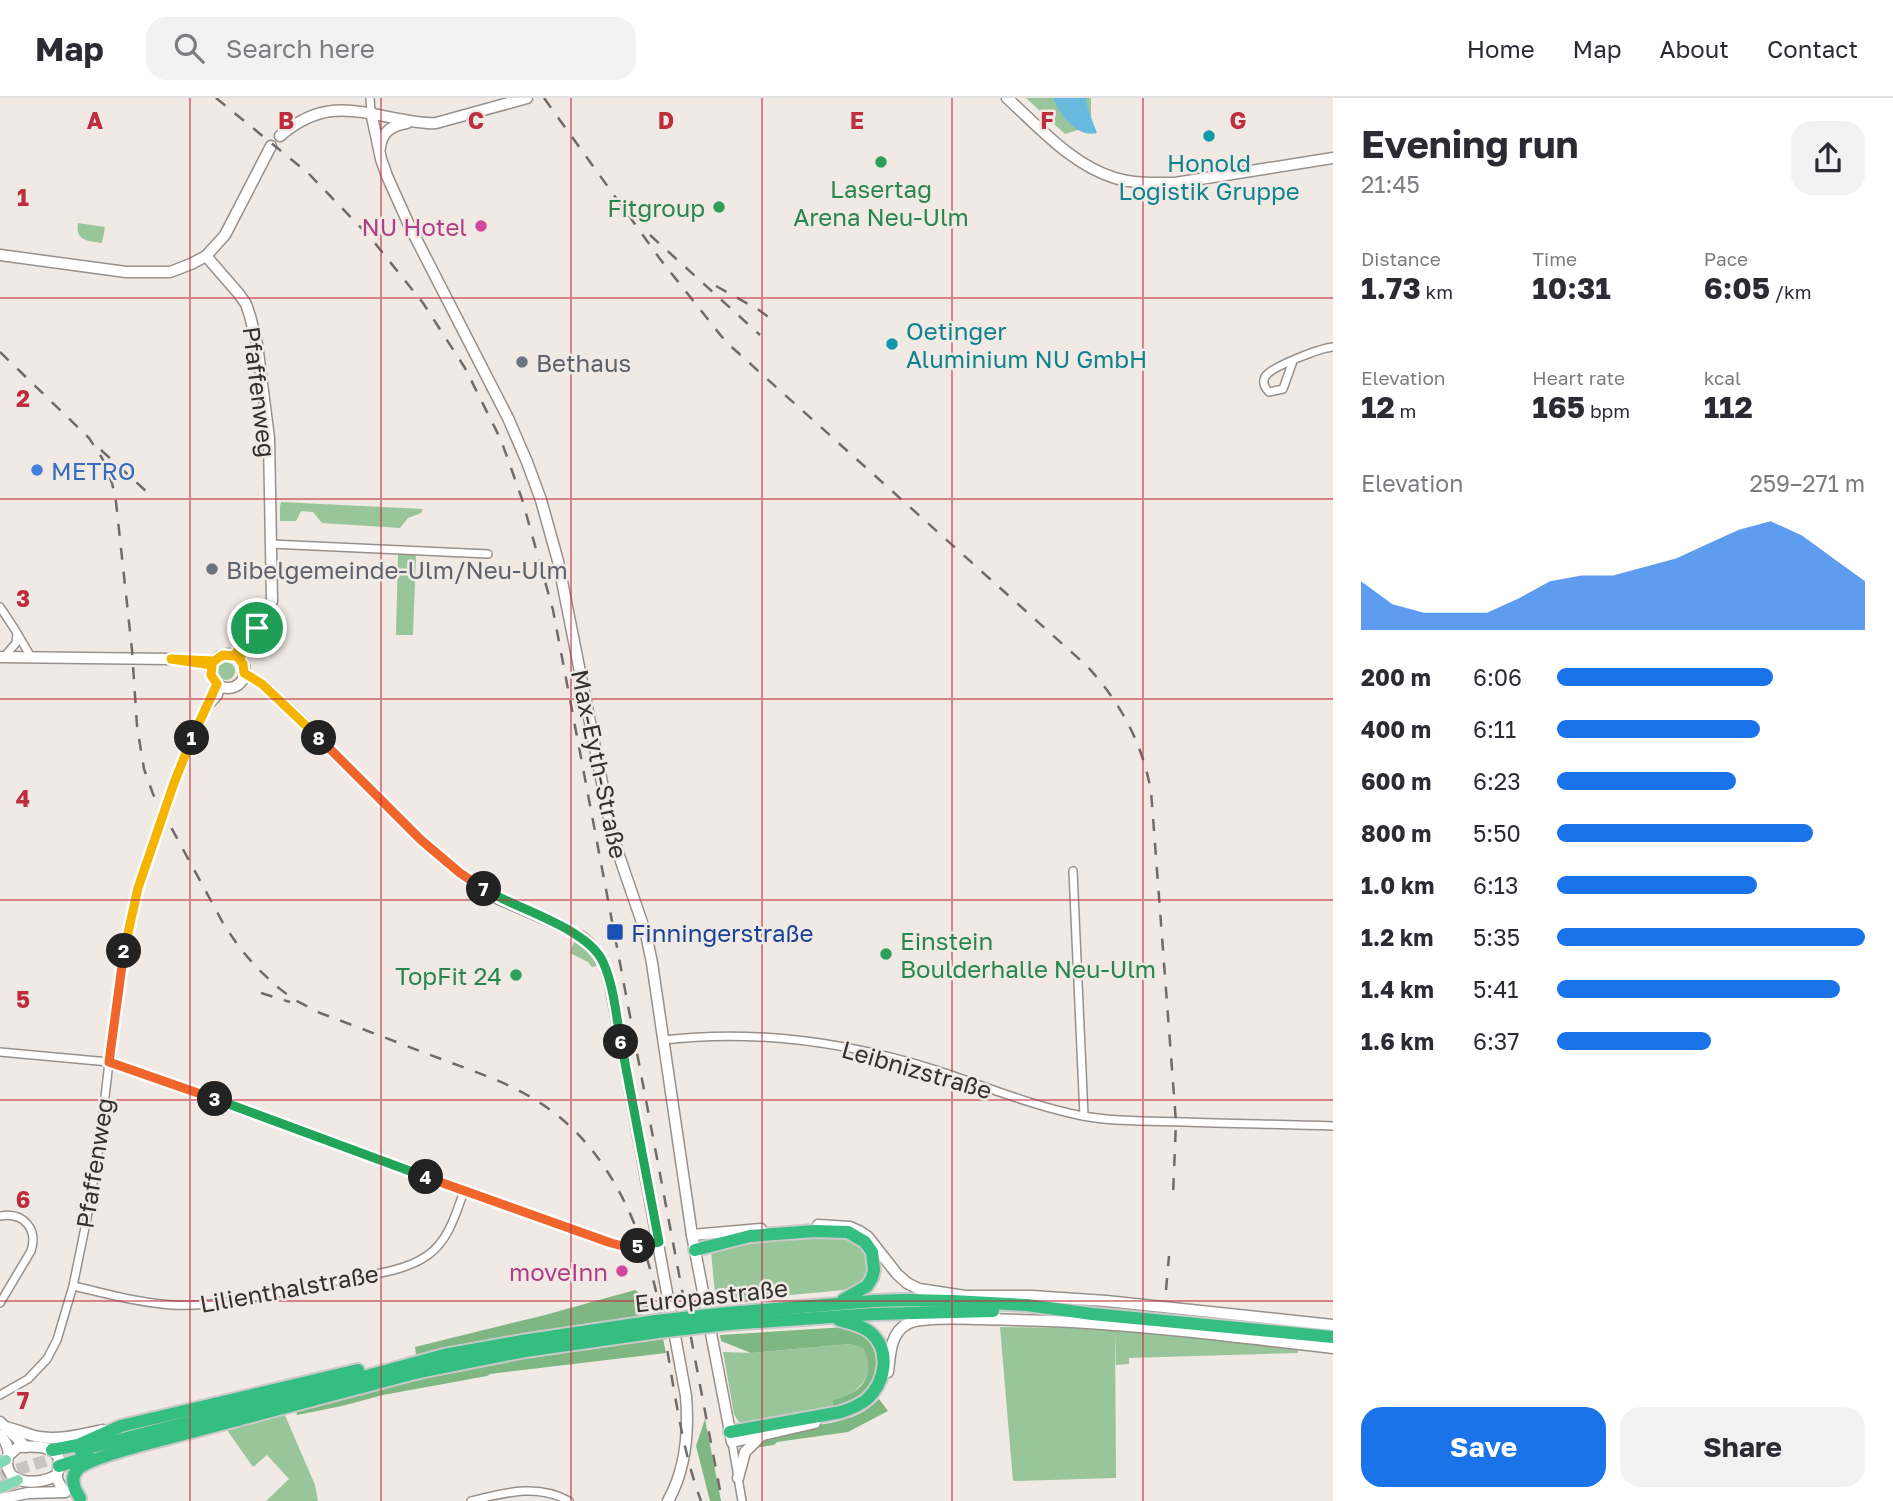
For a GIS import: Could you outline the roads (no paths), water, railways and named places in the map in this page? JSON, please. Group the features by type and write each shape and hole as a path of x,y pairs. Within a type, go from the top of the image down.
{"highway":[{"path":"695,1250 750,1236 815,1231 848,1232 864,1242 872,1252 874,1270 867,1286 836,1304"},
{"path":"905,1300 965,1296"},
{"name":"Europastraße","path":"80,1450 444,1354 522,1341 836,1304 905,1300 1027,1305 1092,1314 1333,1337"},
{"name":"Europastraße","path":"727,1318 981,1311 1092,1314"},
{"path":"894,1314 962,1318"},
{"path":"731,1437 841,1412 855,1407 873,1392 879,1384 884,1366 879,1344 872,1334 863,1328 825,1317"},
{"name":"Europastraße","path":"341,1383 419,1372 657,1327"},
{"path":"52,1450 78,1445 121,1426 376,1366 444,1354"},
{"path":"82,1499 73,1485 75,1473 82,1466 114,1454 419,1372"},
{"path":"58,1470 83,1458 114,1454"}],"main road":[{"path":"0,1488 18,1480"}],"street":[{"name":"Max-Eyth-Straße","path":"370,98 381,159 409,225 508,418 541,500 558,561 613,838 646,934 692,1235 742,1501"},
{"path":"381,159 380,144 386,133 401,124 449,121 527,98"},
{"path":"1007,98 1075,158 1117,179 1148,184 1175,183 1333,158"},
{"path":"280,136 301,120 319,113 346,109 422,124"},
{"path":"0,256 144,273 173,271 191,264 206,256 225,235 271,146"},
{"name":"Pfaffenweg","path":"206,256 246,304 254,330 269,438 272,601 236,658"},
{"path":"1293,360 1283,389 1269,392 1265,388 1264,380 1272,370 1293,360 1313,351 1333,346"},
{"path":"271,544 488,554"},
{"path":"0,607 31,657"},
{"path":"2,657 17,641 15,628"},
{"path":"223,655 236,658 243,664 243,676 231,688 219,686 211,675 213,663 223,655"},
{"path":"2,657 171,659 213,663"},
{"path":"243,676 262,684 421,840 460,873 499,899 582,937 602,959 610,984 686,1396 686,1447 681,1472 668,1501"},
{"name":"Pfaffenweg","path":"0,1395 28,1379 53,1350 73,1286 99,1148 127,934 138,888 182,760 219,686"},
{"path":"1073,871 1084,1116"},
{"name":"Leibnizstraße","path":"663,1040 751,1036 803,1040 862,1050 934,1070 1018,1099 1084,1116 1153,1122 1333,1126"},
{"path":"0,1052 109,1062 623,1246 634,1247 659,1242"},
{"name":"Lilienthalstraße","path":"73,1286 146,1302 194,1306 385,1272 415,1262 436,1248 449,1230 464,1191"},
{"path":"0,1216 9,1215 23,1220 32,1231 34,1242 32,1251 0,1303"},
{"path":"692,1235 815,1225 850,1227 868,1237 897,1274 919,1290 965,1296 1106,1301 1333,1325"},
{"path":"731,1437 763,1433 858,1412 883,1387 896,1334 903,1326 919,1320 962,1318 1073,1322 1333,1348"},
{"path":"2,1428 20,1429 31,1435 61,1437 121,1426"},
{"path":"2,1428 26,1447"},
{"path":"2,1428 6,1443 5,1459 12,1476 18,1480 45,1481 82,1499"},
{"path":"738,1479 745,1451 763,1433"},
{"path":"5,1459 18,1447 52,1450 57,1454 58,1470 65,1492"},
{"path":"45,1481 58,1470"},
{"path":"471,1501 521,1490 543,1492 569,1501"},
{"path":"0,1499 29,1493 65,1492"}],"water":[{"path":"1053,98 1086,98 1097,133 1090,134 1076,128 1064,117"}],"tunnel":[{"path":"0,1475 80,1450"}],"railway":[{"path":"216,98 308,173 370,237 423,303 465,368 501,440 522,499 553,610 722,1501"},
{"path":"544,98 660,259 726,342 1087,666 1119,708 1142,756 1151,791 1176,1122 1173,1196"},
{"path":"650,235 760,335"},
{"path":"716,286 775,322"},
{"path":"0,352 89,438 102,458 112,483 132,650 137,726 144,769 153,794 223,923 256,967 293,999 320,1013 486,1076 527,1095 552,1111 574,1130 593,1152 624,1200 646,1255 660,1310 686,1449 701,1501"},
{"path":"101,450 147,492"},
{"path":"261,993 290,1002"},
{"path":"1166,1290 1169,1256"}],"place":[{"name":"Honold Logistik Gruppe","path":"1209,136"},
{"name":"Lasertag Arena Neu-Ulm","path":"881,162"},
{"name":"Fitgroup","path":"719,207"},
{"name":"NU Hotel","path":"481,226"},
{"name":"Oetinger Aluminium NU GmbH","path":"892,344"},
{"name":"Bethaus","path":"522,362"},
{"name":"METRO","path":"37,470"},
{"name":"Bibelgemeinde-Ulm/Neu-Ulm","path":"212,569"},
{"name":"Finningerstraße","path":"615,932"},
{"name":"Einstein Boulderhalle Neu-Ulm","path":"886,954"},
{"name":"TopFit 24","path":"516,975"},
{"name":"moveInn","path":"622,1271"}]}
